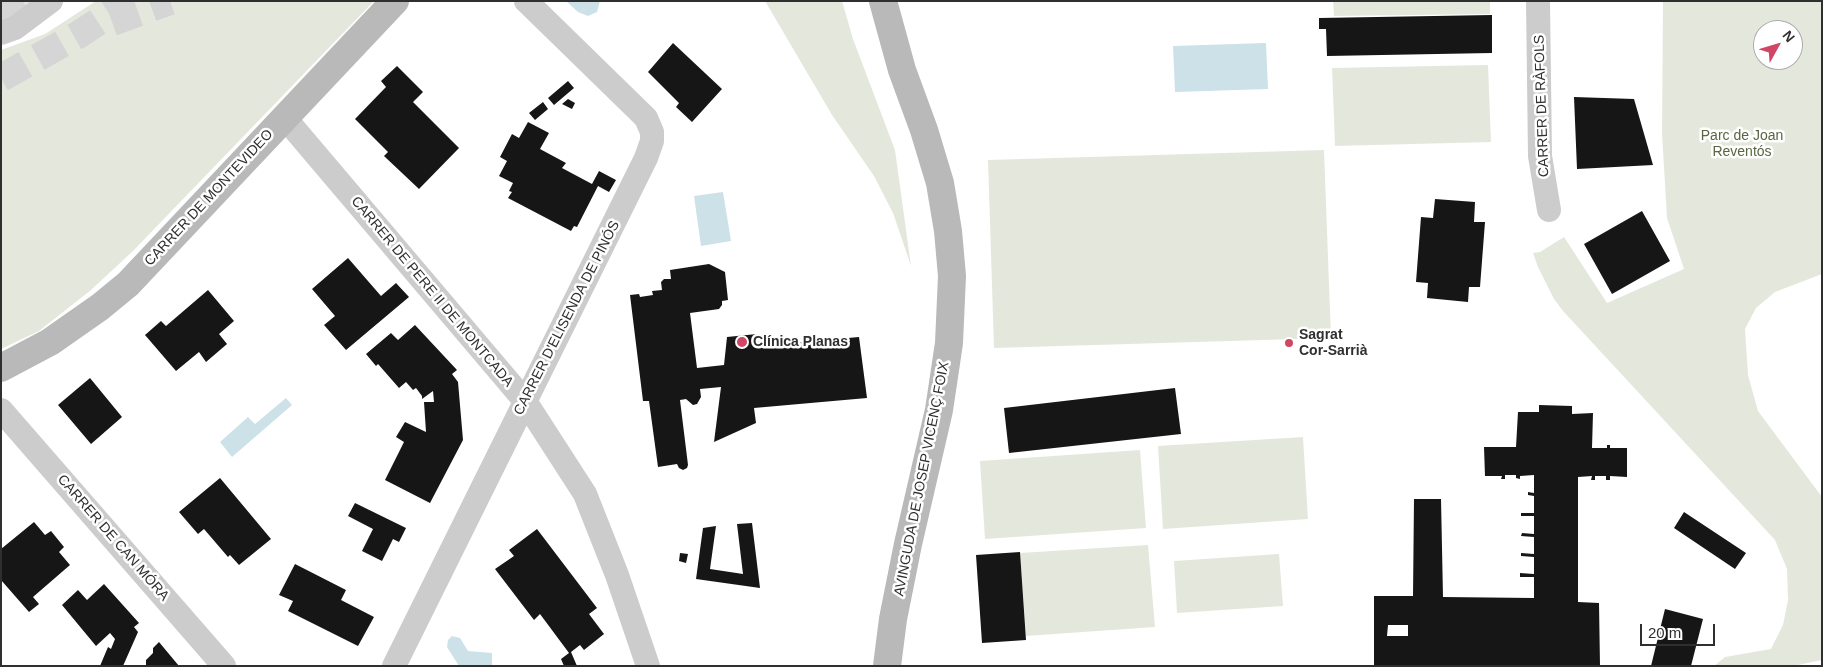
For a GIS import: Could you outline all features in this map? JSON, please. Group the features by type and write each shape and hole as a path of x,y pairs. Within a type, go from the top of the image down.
{"street":[{"path":"1,33 14,28 51,1"},
{"name":"CARRER DE MONTEVIDEO","path":"1,368 50,342 100,307 128,284 396,1"},
{"name":"CARRER D'ELISENDA DE PINÓS","path":"394,666 646,158 652,141 652,132 646,118 526,1"},
{"name":"AVINGUDA DE JOSEP VICENÇ FOIX","path":"883,1 902,70 924,130 940,183 948,231 952,276 948,343 938,410 893,619 888,666"},
{"name":"CARRER DE RÀFOLS","path":"1538,1 1540,156 1548,210"},
{"name":"CARRER DE PERE II DE MONTCADA","path":"285,118 525,401 585,494 617,574 648,666"},
{"name":"CARRER DE CAN MÓRA","path":"1,410 224,666"}],"green space":[{"path":"1,1 34,1 1,19"},
{"path":"96,1 374,1 133,251 91,290 39,331 1,349 1,50 45,34"},
{"path":"765,1 842,1 853,39 895,150 911,266 893,213 874,176 832,115"},
{"path":"1333,1 1490,1 1490,14 1334,16"},
{"name":"Parc de Joan Reventós","path":"1663,1 1822,1 1822,274 1775,292 1756,308 1745,329 1748,375 1758,411 1822,497 1822,660 1793,666 1714,666 1725,657 1771,649 1783,625 1788,600 1787,569 1775,540 1563,311 1554,299 1533,253 1540,252 1564,237 1607,303 1684,269 1667,218 1662,133"},
{"path":"1488,65 1491,142 1335,146 1332,68"},
{"path":"1324,150 1331,338 994,348 988,160"},
{"path":"1303,437 1308,519 1163,529 1158,446"},
{"path":"1140,450 1146,528 985,539 980,461"},
{"path":"1148,545 1155,627 1026,636 1020,553"},
{"path":"1279,554 1283,606 1177,613 1174,561"}],"shaded area":[{"path":"566,1 600,1 597,12 588,16 578,12"},
{"path":"1266,43 1268,89 1175,92 1173,46"},
{"path":"723,192 731,241 701,246 694,196"},
{"path":"286,398 292,405 232,457 220,442 248,417 255,424"},
{"path":"452,636 460,638 468,651 492,653 492,666 459,666 447,647 448,640"}],"building":[{"path":"1492,15 1492,53 1327,56 1326,29 1319,29 1319,18"},
{"path":"673,43 722,89 692,122 676,107 679,103 648,72"},
{"path":"397,66 423,92 413,102 459,148 419,189 384,156 388,152 355,119 386,87 381,81"},
{"path":"568,81 574,88 554,105 548,98"},
{"path":"1574,97 1634,99 1653,165 1577,169"},
{"path":"568,99 575,103 572,109 562,104"},
{"path":"543,102 548,109 535,120 529,113"},
{"path":"528,122 549,133 540,149 566,163 562,168 592,184 599,171 616,180 609,192 598,186 577,227 574,226 571,231 508,198 512,192 509,191 513,183 499,176 507,161 500,157 512,134 519,138"},
{"path":"1435,199 1475,202 1474,222 1485,222 1480,287 1469,287 1468,302 1427,298 1428,283 1416,282 1421,217 1433,218"},
{"path":"1642,211 1670,261 1612,294 1584,244"},
{"path":"348,258 381,296 396,283 409,297 346,350 324,325 335,316 312,289"},
{"path":"709,264 725,272 728,300 722,301 719,309 690,313 697,368 724,365 727,337 757,334 759,346 859,337 867,398 754,408 756,423 714,442 721,387 700,389 701,397 697,404 693,405 686,399 680,400 687,468 683,470 677,464 658,467 649,401 643,401 630,295 639,294 640,297 653,295 652,291 662,290 661,282 664,279 671,279 670,270"},
{"path":"208,290 234,321 219,334 227,344 206,362 199,352 176,371 145,335 161,321 166,326"},
{"path":"415,325 457,370 452,374 458,382 463,440 430,503 385,480 404,442 396,437 405,422 426,432 424,402 434,402 433,391 422,399 416,388 413,390 406,382 399,388 378,364 376,366 366,354 391,333 398,340"},
{"path":"90,378 122,417 91,444 58,405"},
{"path":"1175,388 1181,434 1009,453 1004,408"},
{"path":"1539,405 1572,406 1572,414 1593,413 1592,448 1607,448 1607,445 1610,445 1610,448 1627,448 1627,477 1610,476 1610,480 1606,480 1606,476 1595,476 1595,480 1591,480 1592,476 1578,477 1578,602 1599,603 1600,666 1374,666 1374,596 1413,596 1414,499 1441,499 1443,597 1534,598 1534,577 1520,577 1520,573 1534,574 1534,557 1521,556 1521,553 1534,554 1534,537 1521,536 1522,533 1534,534 1534,516 1521,516 1521,513 1534,513 1534,496 1528,495 1528,492 1534,493 1534,475 1520,476 1520,479 1516,478 1516,475 1505,475 1505,479 1501,479 1502,476 1485,476 1484,447 1516,447 1518,412 1539,412","holes":["1388,625 1408,625 1408,636 1387,636"]},
{"path":"220,478 271,539 239,565 230,555 228,557 204,529 198,534 179,512"},
{"path":"355,503 406,528 399,542 393,539 382,561 362,551 373,529 348,516"},
{"path":"1684,512 1746,553 1735,569 1674,528"},
{"path":"34,522 45,535 51,531 64,547 59,552 70,565 33,597 39,604 29,612 1,580 1,549"},
{"path":"752,523 760,588 696,579 703,528 716,526 710,569 743,574 737,524"},
{"path":"537,529 597,608 589,614 604,634 584,650 580,645 571,652 577,666 564,666 561,659 569,653 540,614 534,620 495,569 514,556 509,550"},
{"path":"1020,552 1026,640 982,643 976,555"},
{"path":"680,553 688,554 686,563 679,561"},
{"path":"295,564 346,590 341,600 374,617 358,646 288,611 293,601 279,595"},
{"path":"104,584 139,623 134,627 138,632 123,666 100,666 108,647 111,649 115,639 110,633 96,646 62,605 78,590 87,600"},
{"path":"1665,609 1703,619 1691,666 1651,666"},
{"path":"159,642 179,666 146,666 146,660 153,653 153,648"}],"tunnel":[{"path":"1,19 35,1"},
{"path":"1,78 78,35 129,1"},
{"path":"112,22 170,1"}],"place":[{"name":"Clínica Planas","path":"742,342"},
{"name":"Sagrat Cor-Sarrià","path":"1289,343"}]}
